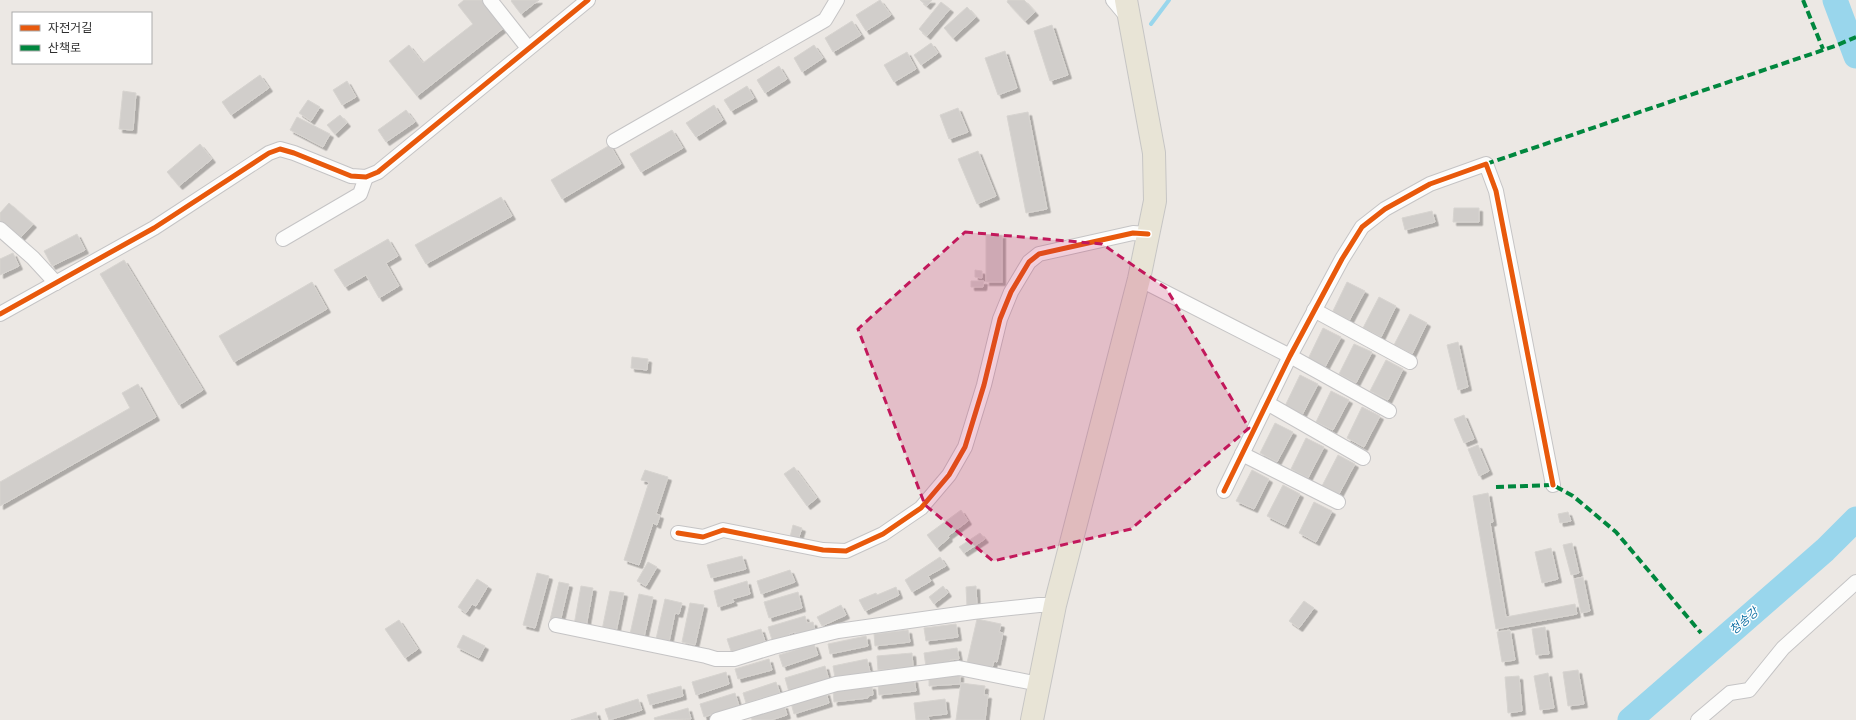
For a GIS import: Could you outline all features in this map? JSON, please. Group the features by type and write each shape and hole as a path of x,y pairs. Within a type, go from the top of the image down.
{"main road":[{"path":"1032,720 1055,605 1139,279 1155,201 1154,153 1128,9"}],"street":[{"path":"490,0 528,48"},
{"path":"0,314 154,228 269,153 280,149 294,152 351,176 366,177 378,172 588,0"},
{"path":"614,141 825,20 837,0"},
{"path":"1113,0 1128,9"},
{"path":"1224,491 1314,310 1342,259 1362,228 1384,209 1430,184 1486,164 1496,191 1553,485"},
{"path":"283,239 360,194 366,177"},
{"path":"0,229 33,258 56,283"},
{"path":"678,533 703,537 723,530 823,550 846,551 884,534 921,508 949,475 965,447 984,385 1000,319 1011,292 1028,262 1040,254 1133,233 1148,234"},
{"path":"1139,279 1290,356 1388,411"},
{"path":"1314,310 1410,362"},
{"path":"1267,403 1363,458"},
{"path":"1242,454 1338,502"},
{"path":"1698,720 1730,693 1749,690 1784,648 1856,582"},
{"path":"556,625 716,659 734,659 773,647 838,631 988,611 1039,605 1055,605"},
{"path":"717,720 836,684 959,668 1039,684"}],"highlighted area":[{"path":"965,232 1102,244 1166,288 1249,428 1131,529 993,561 925,505 858,329"}],"building":[{"path":"464,0 484,0 505,27 417,96 389,61 409,45 423,63 473,24 458,5"},
{"path":"539,0 521,14 511,1"},
{"path":"880,0 891,15 866,31 856,15"},
{"path":"920,0 932,0 927,6"},
{"path":"1008,0 1024,0 1035,12 1025,21 1007,2"},
{"path":"941,2 950,9 927,36 919,29"},
{"path":"967,7 976,17 953,38 944,28"},
{"path":"852,21 861,35 833,52 825,38"},
{"path":"1052,25 1068,75 1050,81 1034,31"},
{"path":"931,43 938,53 921,65 914,55"},
{"path":"814,45 823,58 802,72 794,58"},
{"path":"1005,51 1017,88 998,95 985,58"},
{"path":"907,52 916,69 894,82 884,65"},
{"path":"779,66 787,79 765,93 757,80"},
{"path":"260,75 269,88 231,115 222,102"},
{"path":"347,81 356,97 342,105 333,90"},
{"path":"747,86 754,98 731,111 724,100"},
{"path":"123,91 136,93 133,130 119,129"},
{"path":"308,100 320,107 311,121 299,113"},
{"path":"714,105 723,120 696,137 686,123"},
{"path":"958,108 968,132 949,139 940,115"},
{"path":"406,110 415,122 386,142 378,130"},
{"path":"1028,112 1047,209 1026,213 1007,116"},
{"path":"340,115 347,123 335,134 327,125"},
{"path":"297,117 330,134 323,147 290,130"},
{"path":"672,130 683,148 641,172 630,154"},
{"path":"200,144 212,159 179,186 167,172"},
{"path":"610,145 621,164 562,199 551,180"},
{"path":"978,151 996,196 977,204 958,159"},
{"path":"501,197 512,216 426,264 415,245"},
{"path":"9,203 33,224 20,238 0,221 0,213"},
{"path":"1454,208 1479,208 1479,222 1453,222"},
{"path":"1432,211 1435,222 1405,230 1402,218"},
{"path":"77,234 85,250 52,266 44,251"},
{"path":"986,235 1002,235 1002,282 986,282"},
{"path":"388,239 398,256 386,263 399,286 379,298 366,275 345,287 334,270"},
{"path":"13,253 19,266 0,275 0,259"},
{"path":"124,260 203,390 179,405 100,274"},
{"path":"975,270 982,271 982,278 975,277"},
{"path":"971,281 984,281 983,287 971,287"},
{"path":"312,282 327,309 234,362 219,336"},
{"path":"1347,282 1365,291 1349,321 1332,313"},
{"path":"1379,297 1396,306 1381,337 1363,328"},
{"path":"1410,314 1427,323 1412,354 1394,345"},
{"path":"1323,328 1341,337 1325,367 1308,359"},
{"path":"1458,342 1468,387 1458,390 1447,345"},
{"path":"1354,344 1372,352 1356,383 1339,374"},
{"path":"632,357 648,359 647,370 631,368"},
{"path":"1386,360 1403,369 1388,400 1370,391"},
{"path":"1300,375 1318,384 1302,415 1285,406"},
{"path":"138,384 156,417 0,506 0,482 130,408 122,393"},
{"path":"1331,391 1349,400 1333,430 1316,422"},
{"path":"1362,407 1380,416 1364,447 1347,438"},
{"path":"1464,415 1474,439 1464,443 1454,419"},
{"path":"1275,423 1293,432 1277,462 1260,453"},
{"path":"1306,438 1324,447 1308,478 1291,469"},
{"path":"1478,445 1489,471 1479,476 1468,449"},
{"path":"1338,455 1355,464 1339,494 1322,486"},
{"path":"794,467 817,498 807,506 784,474"},
{"path":"645,470 668,477 656,514 660,515 657,525 653,523 639,565 624,560 649,482 641,480"},
{"path":"1252,470 1269,479 1254,509 1236,501"},
{"path":"1283,485 1300,494 1285,525 1267,516"},
{"path":"1488,493 1493,522 1490,523 1506,617 1575,604 1577,614 1496,629 1473,496"},
{"path":"1314,502 1332,511 1316,542 1299,533"},
{"path":"961,510 968,521 948,536 949,538 937,548 927,535"},
{"path":"1568,512 1571,521 1560,523 1558,514"},
{"path":"793,525 802,528 798,540 790,537"},
{"path":"980,533 985,539 964,553 959,547"},
{"path":"1572,543 1579,573 1571,575 1563,545"},
{"path":"1551,548 1558,579 1542,583 1535,552"},
{"path":"742,556 746,569 711,578 707,565"},
{"path":"940,557 946,566 928,576 931,581 912,592 905,580"},
{"path":"648,562 657,567 646,586 637,581"},
{"path":"790,570 795,582 761,594 757,581"},
{"path":"537,573 549,576 535,628 523,625"},
{"path":"1583,577 1590,611 1581,613 1574,579"},
{"path":"477,579 488,586 476,606 472,604 466,613 458,607"},
{"path":"747,581 750,594 732,599 734,602 718,607 714,591"},
{"path":"559,582 569,584 560,622 550,620"},
{"path":"581,586 593,588 586,627 574,625"},
{"path":"943,586 948,593 934,604 929,597"},
{"path":"976,586 977,607 967,607 966,587"},
{"path":"896,587 899,595 865,611 859,600 876,593 877,595"},
{"path":"610,591 624,593 616,632 602,630"},
{"path":"798,592 802,608 769,618 764,602"},
{"path":"639,594 653,597 644,637 630,634"},
{"path":"665,599 682,603 679,614 675,613 669,642 656,639"},
{"path":"1304,601 1314,608 1299,628 1289,621"},
{"path":"690,603 704,605 695,645 682,642"},
{"path":"841,605 846,615 822,626 817,617"},
{"path":"805,616 807,623 813,622 815,630 796,636 795,632 789,634 791,638 773,643 768,627"},
{"path":"977,619 1001,624 999,632 1003,633 997,662 994,661 991,672 966,667"},
{"path":"399,620 418,649 405,658 385,629"},
{"path":"956,624 958,637 926,641 924,628"},
{"path":"1545,627 1549,654 1536,655 1532,629"},
{"path":"761,629 766,644 732,654 727,639"},
{"path":"908,630 910,642 875,646 874,634"},
{"path":"1510,630 1515,660 1502,662 1497,632"},
{"path":"463,635 485,646 479,658 457,647"},
{"path":"866,636 868,646 830,654 828,644"},
{"path":"814,644 818,655 783,667 779,655"},
{"path":"957,648 959,659 950,660 950,663 926,667 924,653"},
{"path":"912,653 913,667 878,670 877,656"},
{"path":"769,659 772,670 738,679 735,669"},
{"path":"867,659 870,672 835,678 833,666"},
{"path":"825,666 829,680 789,692 785,678"},
{"path":"1578,670 1584,704 1568,706 1563,672"},
{"path":"726,672 729,684 696,695 692,682"},
{"path":"1548,673 1554,708 1540,710 1534,676"},
{"path":"960,674 960,684 929,686 929,677"},
{"path":"1519,676 1522,711 1508,713 1505,677"},
{"path":"914,679 916,691 879,695 878,683"},
{"path":"776,682 780,693 746,703 743,693"},
{"path":"961,683 985,686 984,695 988,695 985,720 956,720"},
{"path":"681,686 683,696 650,705 647,695"},
{"path":"872,686 873,695 868,696 868,698 834,702 833,690"},
{"path":"826,692 829,703 794,714 791,703"},
{"path":"735,693 739,706 704,717 700,704"},
{"path":"638,699 642,710 609,720 605,709"},
{"path":"945,699 947,714 928,716 929,720 916,720 914,703"},
{"path":"784,705 787,715 771,720 752,720 751,714"},
{"path":"688,708 691,719 655,720 654,718"},
{"path":"596,712 598,720 571,720"}],"waterway":[{"path":"1151,24 1169,0"},
{"name":"청송강","path":"1835,0 1856,56"},
{"name":"청송강","path":"1630,720 1825,550 1856,519"}],"marked path":[{"path":"1803,0 1823,49"},
{"path":"1486,164 1835,46 1856,37"},
{"path":"1496,487 1553,485 1573,496 1616,532 1701,633"}],"cycle path":[{"path":"0,314 154,228 269,153 280,149 294,153 351,176 366,177 378,172 588,0"},
{"path":"1224,491 1290,356 1342,259 1362,227 1385,209 1430,184 1486,164 1496,191 1553,485"},
{"path":"678,533 703,537 723,530 823,550 846,551 883,534 921,508 949,475 965,447 984,385 1000,319 1011,292 1029,262 1039,254 1133,233 1148,234"}]}
